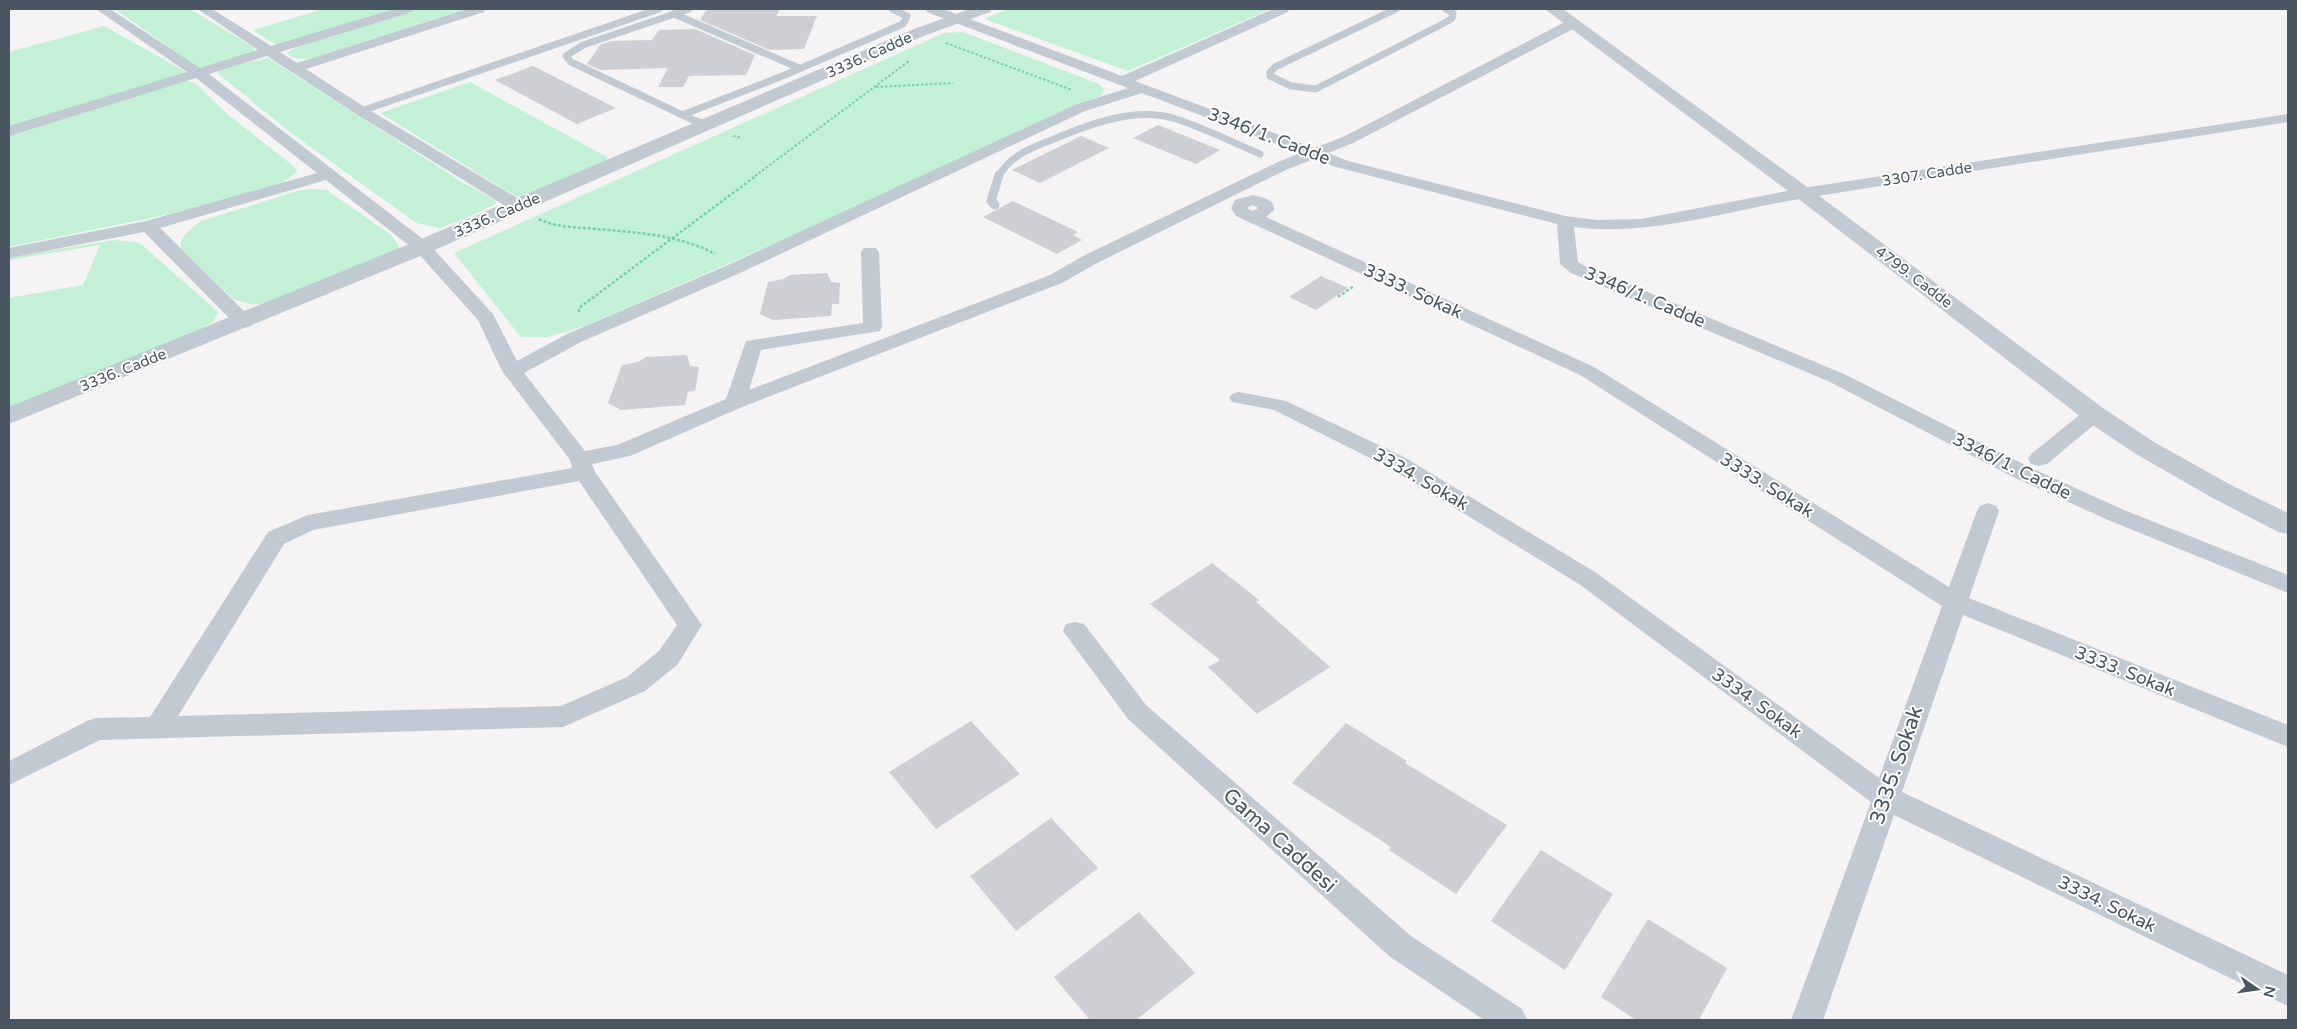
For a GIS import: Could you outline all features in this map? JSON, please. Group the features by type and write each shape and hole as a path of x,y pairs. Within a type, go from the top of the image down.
{"street":[{"path":"9,774 96,729 563,716 636,684 668,658 690,625 582,466 512,371 486,318 422,247 198,73 102,9"},
{"path":"204,9 361,111 518,206"},
{"path":"9,131 407,9"},
{"path":"295,68 479,9"},
{"name":"3346/1. Cadde","path":"932,9 1188,104 1342,164 1566,222 1569,264 1577,269 1837,378 2021,472 2082,500 2288,584"},
{"name":"3336. Cadde","path":"9,416 244,322 710,125 920,32 984,9"},
{"path":"1122,81 1283,9"},
{"name":"4799. Cadde","path":"1553,9 1803,193 2094,414 2145,448 2221,491 2288,525"},
{"path":"157,728 276,538 308,523 582,466 736,403 1056,279 1091,258 1273,170 1348,140 1572,24"},
{"path":"512,371 574,338 734,269 1080,108 1142,88"},
{"name":"3307. Cadde","path":"1566,222 1598,225 1641,224 1803,193 2288,118"},
{"path":"9,253 148,226 327,175"},
{"name":"3333. Sokak","path":"1253,218 1586,371 1954,602 2288,736"},
{"path":"148,226 244,322"},
{"path":"736,403 753,345 873,327 870,252"},
{"name":"3334. Sokak","path":"1239,398 1279,405 1396,462 1587,578 1885,797 2288,991"},
{"path":"2039,459 2094,414"},
{"name":"3335. Sokak","path":"1807,1020 1954,602 1988,511"},
{"name":"Gama Caddesi","path":"1075,632 1137,712 1400,946 1511,1020"}],"lane":[{"path":"361,111 659,9"},
{"path":"689,9 583,45 566,56 571,62 682,115 710,125"},
{"path":"682,115 903,24 907,16 892,9"},
{"path":"1396,9 1275,68 1270,72 1270,76 1291,86 1316,89 1448,21 1452,18 1452,14 1446,9"},
{"path":"674,14 799,68"},
{"path":"1163,116 1188,104"},
{"path":"996,205 991,201 997,178 1005,164 1029,149 1096,122 1142,115 1174,118 1260,154"}],"path":[{"path":"920,32 1100,101"},
{"path":"574,338 579,308 913,58"},
{"path":"874,87 952,83"},
{"path":"518,206 550,226 597,229 670,240 705,248 734,269"}],"green space":[{"path":"115,9 190,9 253,47 256,52 204,68 197,67"},
{"path":"323,9 397,9 279,45 253,30"},
{"path":"415,9 466,9 312,58 295,58 287,53 299,46"},
{"path":"1008,9 1271,9 1128,71 984,19"},
{"path":"104,26 183,70 185,74 9,128 9,52"},
{"path":"963,32 1099,84 1104,89 1102,95 780,241 585,326 548,337 521,337 454,253 944,33"},
{"path":"268,58 462,182 495,200 496,204 440,228 416,223 290,132 217,73 225,68"},
{"path":"184,81 194,82 226,113 296,168 297,172 285,181 270,187 165,215 9,247 9,135"},
{"path":"470,82 607,157 607,160 522,197 515,196 380,113"},
{"path":"301,190 327,190 391,235 399,246 396,250 268,305 250,304 233,299 181,249 181,240 189,230 201,221"},
{"path":"114,240 140,243 218,312 214,321 201,329 9,408 9,298 83,285 100,245 9,260 9,257"}],"building":[{"path":"707,9 780,9 776,16 817,16 804,49 770,50 700,20"},
{"path":"695,29 755,55 746,75 689,76 683,87 658,87 668,68 600,70 587,64 600,45 611,41 652,40 659,30"},
{"path":"533,66 616,108 577,124 495,80"},
{"path":"1158,125 1220,150 1196,164 1133,138"},
{"path":"1081,136 1109,148 1040,183 1012,170"},
{"path":"1013,201 1078,232 1073,235 1082,240 1057,254 983,217"},
{"path":"827,273 831,282 840,283 839,304 832,304 831,316 773,320 760,314 768,282 783,279 790,275"},
{"path":"1321,276 1348,288 1316,310 1289,297"},
{"path":"687,355 690,366 699,367 695,391 688,392 685,405 621,410 608,403 622,365 638,362 646,357"},
{"path":"1212,563 1259,600 1256,602 1330,667 1257,714 1208,667 1220,660 1150,604"},
{"path":"971,721 1020,774 936,829 889,772"},
{"path":"1346,723 1407,761 1405,763 1507,825 1456,894 1389,850 1391,847 1292,783"},
{"path":"1051,818 1098,868 1016,931 970,876"},
{"path":"1541,850 1613,894 1565,970 1491,921"},
{"path":"1139,912 1195,973 1136,1020 1090,1020 1054,977"},
{"path":"1648,919 1727,968 1699,1020 1636,1020 1601,997"}]}
